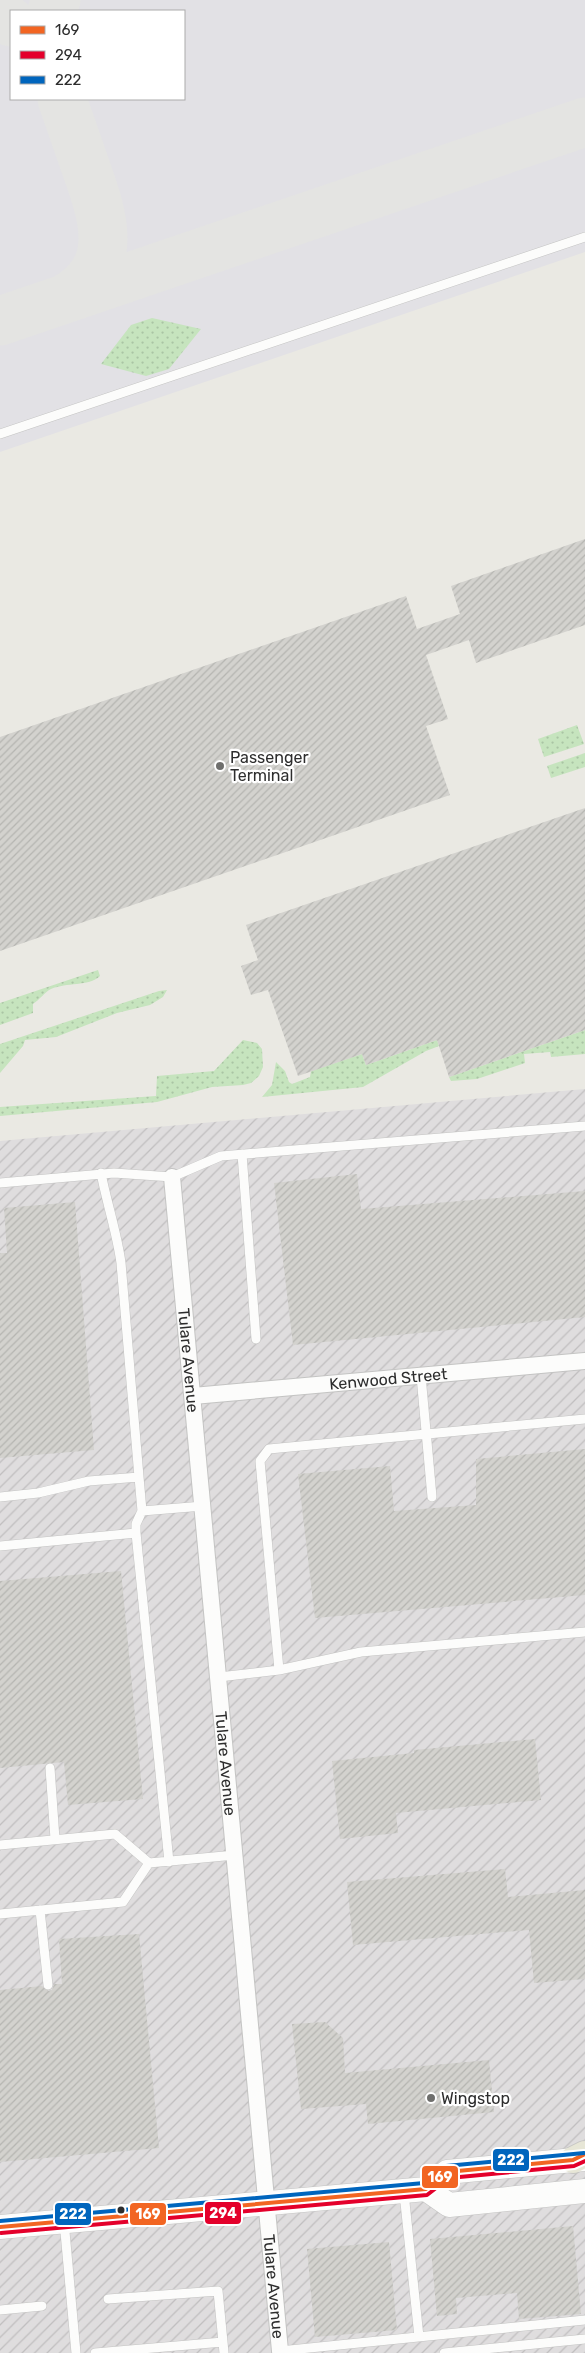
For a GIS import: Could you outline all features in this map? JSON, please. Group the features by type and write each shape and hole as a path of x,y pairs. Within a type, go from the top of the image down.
{"main road":[{"path":"0,2227 415,2190 447,2172 581,2158"},
{"path":"415,2190 449,2205 585,2191"}],"street":[{"name":"Tulare Avenue","path":"172,1177 280,2352"},
{"name":"Kenwood Street","path":"193,1396 585,1361"}],"lane":[{"path":"0,434 585,237"},
{"path":"0,1183 101,1173 172,1177 221,1156 585,1126"},
{"path":"242,1154 256,1339"},
{"path":"101,1173 107,1205 118,1241 121,1263 142,1511 136,1524 136,1533 169,1862"},
{"path":"421,1376 432,1498"},
{"path":"279,1670 260,1461 269,1449 585,1419"},
{"path":"0,1497 38,1493 89,1481 139,1477"},
{"path":"142,1511 203,1506"},
{"path":"0,1546 136,1533"},
{"path":"219,1676 279,1670 361,1652 585,1632"},
{"path":"50,1768 55,1840"},
{"path":"0,1845 115,1834 149,1863 235,1855"},
{"path":"0,1914 123,1902 149,1863"},
{"path":"40,1910 48,1985"},
{"path":"415,2190 419,2337"},
{"path":"64,2221 76,2353"},
{"path":"108,2299 218,2291 224,2353"},
{"path":"0,2310 42,2306"},
{"path":"280,2352 585,2320"},
{"path":"444,2353 585,2338"},
{"path":"95,2353 223,2342"}],"shaded area":[{"path":"0,0 585,0 585,252 0,452"},
{"path":"585,1089 585,2353 0,2353 0,1141"}],"green space":[{"path":"152,318 201,329 169,369 146,376 101,364 131,325"},
{"path":"577,725 584,744 544,757 538,739"},
{"path":"585,753 585,767 551,778 547,766"},
{"path":"98,970 100,976 90,982 51,989 33,1004 33,1013 0,1025 0,1003"},
{"path":"167,990 163,997 150,1005 117,1013 56,1037 25,1040 23,1046 0,1073 0,1044 159,991"},
{"path":"585,1030 585,1054 551,1057 550,1052 524,1054 525,1063 477,1079 451,1081 449,1077"},
{"path":"243,1040 257,1043 262,1049 263,1067 259,1076 251,1083 212,1087 157,1102 0,1116 0,1107 156,1096 157,1076 214,1071"},
{"path":"437,1040 439,1046 426,1051 363,1087 262,1097 272,1085 276,1062 285,1071 289,1082 292,1084 310,1077 311,1071 362,1054 366,1065"}],"building":[{"name":"Passenger Terminal","path":"585,539 585,625 476,663 469,640 426,655 448,719 426,726 450,795 0,951 0,737 406,596 417,629 460,614 451,586"},
{"path":"585,808 585,1030 449,1077 437,1040 366,1065 362,1054 298,1076 268,990 251,995 241,966 258,960 246,925"},
{"path":"357,1174 361,1209 585,1191 585,1317 293,1345 274,1183"},
{"path":"75,1202 94,1450 0,1458 0,1253 7,1253 4,1208"},
{"path":"585,1449 585,1595 315,1618 298,1474 390,1466 394,1511 476,1505 476,1459"},
{"path":"121,1571 143,1799 68,1805 64,1762 0,1768 0,1581"},
{"path":"535,1739 541,1800 396,1813 398,1833 340,1839 332,1761 414,1753 414,1750"},
{"path":"505,1869 508,1897 585,1890 585,1979 534,1983 529,1930 353,1945 347,1882"},
{"path":"139,1934 159,2148 0,2162 0,1990 42,1986 48,1991 52,1990 54,1984 62,1984 59,1939"},
{"path":"325,2022 343,2038 345,2073 489,2060 494,2112 368,2124 366,2104 301,2109 292,2024"},
{"path":"573,2226 581,2314 519,2319 517,2293 456,2298 457,2314 437,2316 430,2239"},
{"path":"389,2242 397,2330 315,2337 307,2249"}],"taxiway":[{"path":"52,10 56,0"},
{"path":"0,14 10,21"},
{"path":"62,100 98,204 103,239 101,255 95,271 83,285 66,298"},
{"path":"0,321 585,122"}],"transit line":[{"name":"222","path":"0,2221 424,2183 446,2166 584,2153"},
{"name":"169","path":"0,2227 426,2189 447,2172 573,2160 585,2154"},
{"name":"294","path":"1,2233 427,2195 449,2178 574,2166 585,2161"}],"place":[{"name":"Passenger Terminal","path":"220,766"},
{"name":"Wingstop","path":"431,2098"}]}
